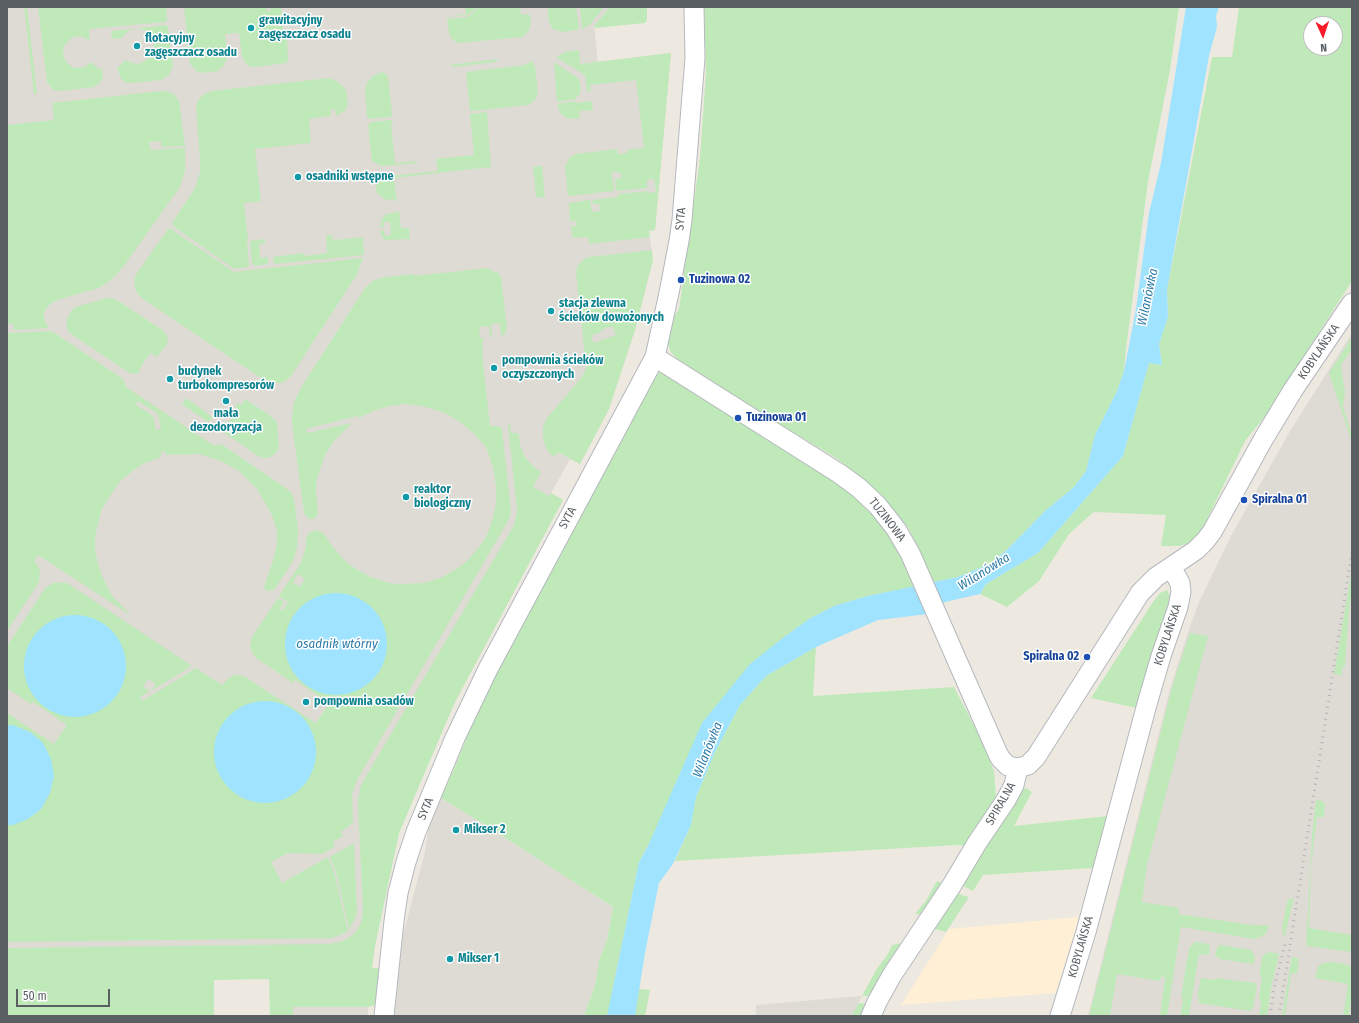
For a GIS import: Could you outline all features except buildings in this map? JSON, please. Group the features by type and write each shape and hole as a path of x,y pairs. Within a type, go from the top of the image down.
{"street":[{"name":"SYTA","path":"384,1016 398,893 416,832 455,738 488,669 655,357 669,294 682,220 695,58 694,7"},
{"name":"KOBYLAŃSKA","path":"1060,1016 1086,932 1147,704 1161,656 1178,607 1181,592 1180,583 1171,567 1196,550 1212,532 1264,438 1293,390 1352,303"},
{"name":"TUZINOWA","path":"655,357 840,474 859,488 878,506 896,529 910,553 998,754 1005,763 1018,768"},
{"name":"SPIRALNA","path":"871,1016 892,975 952,886 1006,800 1014,785 1018,768 1028,765 1036,757 1140,593 1156,577 1171,567"}],"shaded area":[{"path":"7,7 610,7 594,26 598,62 671,53 655,230 649,231 653,260 635,330 609,409 580,464 570,459 551,493 563,500 455,702 423,775 399,833 375,946 7,952"},
{"path":"1352,333 1352,1016 1088,1016 1170,689 1199,602 1231,536 1290,431"},
{"path":"441,798 613,907 607,940 599,960 596,982 584,1016 391,1016 401,942 425,852 429,823"},
{"path":"1079,917 1056,993 901,1005 949,929"},
{"path":"862,996 851,1016 756,1016 756,1005"},
{"path":"293,1007 368,1007 368,1016 293,1016"}],"green space":[{"path":"24,7 27,7 37,94 34,94"},
{"path":"38,7 166,7 167,20 166,22 89,29 90,41 79,36 73,37 64,46 64,58 67,63 72,67 78,68 85,67 91,62 99,69 102,68 103,77 99,84 94,87 60,91 53,90 47,82"},
{"path":"184,7 267,7 266,10 270,12 271,7 281,7 284,38 287,38 288,61 286,63 255,67 249,66 245,63 242,56 239,33 225,34 227,57 224,65 218,71 197,72 190,64"},
{"path":"465,7 477,7 468,15 447,17 466,14"},
{"path":"479,7 520,7 521,15 528,14 530,16 531,24 529,30 521,37 460,43 456,42 451,38 449,33 447,19 468,17"},
{"path":"547,7 576,7 579,28 577,30 563,32 553,29 549,22"},
{"path":"580,7 604,7 589,26 582,29"},
{"path":"610,7 647,7 647,20 645,23 595,28 594,26"},
{"path":"704,7 1179,7 1170,70 1148,182 1124,371 1117,391 1095,435 1086,471 1074,487 1045,511 1008,549 990,564 958,577 934,582 909,529 885,499 869,484 836,458 744,403 677,359 670,351 666,337 670,323 679,309 700,158 706,73"},
{"path":"1239,7 1352,7 1352,281 1266,415 1245,441 1200,534 1188,543 1180,546 1161,546 1166,515 1094,512 1069,534 1039,581 1007,607 980,594 986,584 1038,553 1123,456 1149,363 1162,365 1159,344 1168,317 1167,290 1212,57 1232,57"},
{"path":"166,25 168,27 173,66 169,75 161,80 127,83 121,79 117,67 120,66 125,60 139,64 150,56 153,50 154,44 152,37 148,32 137,28"},
{"path":"134,29 128,31 122,38 112,39 111,31"},
{"path":"579,50 580,64 671,53 655,230 649,231 650,237 589,244 588,237 574,238 572,235 571,226 577,226 576,221 570,221 569,203 590,200 592,212 600,211 599,204 593,204 592,200 618,197 618,194 648,191 648,193 656,192 654,179 647,180 647,188 616,191 615,179 622,178 621,173 612,172 614,191 568,196 565,166 570,157 576,154 617,149 618,154 627,153 627,150 644,148 636,80 590,85 591,91 588,92 585,75 556,57 565,52"},
{"path":"499,59 495,62 455,67 449,65"},
{"path":"532,61 535,66 538,92 534,101 528,105 470,110 466,72 525,65"},
{"path":"554,62 579,79 581,91 580,95 577,96 576,99 557,102"},
{"path":"382,72 388,77 392,114 391,117 370,119 367,117 365,89 367,83 373,76"},
{"path":"329,78 340,83 346,90 348,104 345,111 336,116 335,109 331,110 331,116 309,119 311,143 255,149 261,201 244,203 248,240 248,267 234,269 173,226 172,223 195,188 200,172 196,108 198,100 204,94 211,91"},
{"path":"161,91 174,94 179,101 185,146 161,147 161,141 149,142 150,148 151,150 185,148 185,171 180,187 123,267 111,280 99,288 57,300 49,305 43,314 49,328 14,330 13,324 7,324 7,125 54,120 52,103"},
{"path":"576,101 577,103 592,101 593,110 579,111 580,118 574,119 567,118 560,113 557,104"},
{"path":"487,112 491,167 394,178 397,201 395,201 395,199 384,199 377,193 375,181 381,177 438,171 436,159 474,155 470,114"},
{"path":"392,120 393,123 391,124 395,163 417,161 417,163 381,166 372,161 368,125 371,122"},
{"path":"542,166 545,197 536,197 533,167"},
{"path":"399,211 401,228 409,228 410,239 385,240 380,231 384,230 385,236 391,235 390,222 383,222 384,227 380,228 381,221 385,215"},
{"path":"168,229 171,229 234,272 363,258 356,276 291,376 284,382 271,383 267,382 143,299 137,293 134,285 135,276"},
{"path":"326,235 332,235 333,240 363,237 364,255 274,263 273,257 304,253 305,256 327,253"},
{"path":"265,239 265,243 259,244 260,258 268,257 268,264 256,266 252,264 250,241"},
{"path":"652,250 653,260 635,330 609,409 580,464 558,452 555,457 549,453 544,443 543,427 547,418 581,378 586,367 576,272 578,265 589,257","holes":["612,326 616,335 594,343 591,336"]},
{"path":"488,268 495,273 496,271 501,277 507,328 505,334 501,336 500,323 491,324 492,337 490,337 489,326 479,327 480,338 484,338 484,341 482,341 482,353 490,426 498,426 502,429 511,512 508,521 358,778 352,793 353,822 340,832 343,836 333,842 335,847 322,854 288,853 271,862 282,883 328,857 334,872 348,931 331,938 7,942 7,713 54,744 67,725 33,702 31,704 7,688 7,646 46,587 55,582 67,583 192,666 151,691 156,684 148,679 143,687 150,691 140,697 142,701 196,668 222,685 234,675 244,676 316,723 329,703 295,680 293,683 256,658 250,646 252,637 278,598 284,602 280,609 282,611 288,602 279,596 301,563 306,547 306,539 309,533 316,530 323,533 335,550 348,564 370,577 389,583 399,584 423,583 441,578 468,560 487,535 496,503 496,487 493,467 486,447 471,431 457,420 445,413 422,406 405,404 389,406 373,411 359,418 357,416 306,429 307,433 352,423 334,441 325,455 317,478 316,488 318,514 314,519 309,519 304,513 292,423 294,402 302,386 365,288 373,281 384,277 414,274 414,276","holes":["298,574 305,579 300,587 293,582"]},
{"path":"106,298 115,299 120,302 164,331 167,335 168,341 165,348 164,347 157,357 150,353 139,370 139,373 132,374 128,372 74,336 67,328 67,319 71,311 76,307"},
{"path":"52,331 123,379 126,387 213,445 221,444 290,491 294,498 298,530 297,548 293,561 274,590 266,591 264,587 273,561 277,542 277,531 271,513 257,489 239,471 221,461 199,454 166,455 165,451 161,452 161,457 144,463 121,480 101,511 95,538 95,550 102,576 113,597 132,616 38,555 34,561 40,571 39,582 7,631 7,333","holes":["138,401 158,414 161,429 156,430 153,416 135,404"]},
{"path":"1352,337 1352,349 1341,365 1345,392 1343,407 1352,435 1352,443 1329,373"},
{"path":"664,372 837,480 884,521 918,586 868,596 834,606 809,619 784,637 639,862 615,978 614,1016 584,1016 596,982 599,960 607,940 613,907 441,798 493,673 609,463 606,460 614,456 656,374"},
{"path":"186,398 213,417 208,422 182,404"},
{"path":"245,399 271,416 277,423 279,447 276,453 270,457 264,458 258,456 219,429 219,423 222,425 225,421 228,424 233,416 230,414 238,403 241,405"},
{"path":"510,424 511,433 518,433 519,435 520,445 525,457 541,472 533,487 549,496 551,493 563,500 455,702 399,833 375,946 372,968 382,968 376,1005 368,1007 293,1007 293,1016 270,1016 269,979 214,980 214,1016 7,1016 7,948 329,944 340,942 355,933 361,923 363,912 358,801 361,785 514,525 517,510 508,425"},
{"path":"1352,569 1352,599 1350,600 1345,666 1342,668 1342,675 1334,674"},
{"path":"1167,590 1170,596 1169,605 1137,708 1091,698 1153,602 1160,593"},
{"path":"1190,633 1208,636 1147,865 1142,902 1179,908 1178,914 1252,925 1269,925 1267,932 1263,936 1255,939 1181,927 1167,1016 1160,1016 1165,977 1161,977 1160,981 1117,974 1110,1016 1089,1016 1172,687"},
{"path":"816,647 813,696 954,687 981,739 994,771 996,796 968,846 958,845 675,861 691,825 696,797 715,752 740,705 766,676"},
{"path":"1026,788 1032,792 1014,826 1108,816 1093,868 983,875 973,891 963,886 961,883 1020,791"},
{"path":"1316,800 1323,801 1325,805 1324,817 1317,817 1311,866 1309,928 1352,935 1352,952 1306,946 1312,836"},
{"path":"354,843 357,912 349,929 336,872 330,857"},
{"path":"937,881 944,884 925,915 915,914 927,899"},
{"path":"955,893 969,897 946,932 935,929 933,927"},
{"path":"1294,898 1284,939 1282,927 1288,899"},
{"path":"1195,942 1209,944 1209,955 1199,954 1189,1016 1180,1016 1183,1000 1181,996 1189,948"},
{"path":"903,943 873,996 862,996 892,945"},
{"path":"1220,945 1251,950 1255,956 1254,964 1219,959 1219,957 1215,956 1217,948"},
{"path":"1270,952 1279,954 1272,983 1267,1016 1259,1016 1261,1001 1259,998 1262,976 1259,975 1262,958 1265,954"},
{"path":"1292,956 1299,959 1297,974 1291,973 1285,1016 1282,1016"},
{"path":"1330,962 1346,964 1352,967 1352,994 1349,1016 1343,1016 1348,984 1315,978 1318,966 1323,963"},
{"path":"1201,978 1216,980 1216,978 1255,983 1257,986 1253,1009 1250,1011 1199,1003 1198,993"},
{"path":"638,989 650,990 645,1016 620,1016"},
{"path":"859,1003 870,1004 865,1016 851,1016"}],"water":[{"name":"Wilanówka","path":"1186,7 1219,7 1216,16 1217,27 1209,56 1167,290 1168,317 1159,344 1162,365 1149,363 1123,456 1038,553 986,584 980,594 945,602 928,614 878,620 816,647 766,676 740,705 715,752 696,797 691,825 673,864 659,883 645,953 635,1016 607,1016 639,862 648,846 702,723 750,664 809,619 834,606 868,596 958,577 990,564 1008,549 1045,511 1074,487 1086,471 1095,435 1117,391 1124,371 1136,309 1149,213 1161,163"},
{"name":"osadnik wtórny","path":"336,593 355,597 372,608 383,625 387,644 383,663 372,680 355,691 336,695 317,691 300,680 289,663 285,644 289,625 300,608 317,597"},
{"path":"75,615 94,619 111,630 122,647 126,666 122,685 111,702 94,713 75,717 56,713 39,702 28,685 24,666 28,647 39,630 56,619"},
{"path":"265,701 284,705 301,716 312,733 316,752 312,771 301,788 284,799 265,803 246,799 229,788 218,771 214,752 218,733 229,716 246,705"},
{"path":"7,725 13,725 30,732 43,743 51,759 54,776 50,793 41,809 28,819 13,825 7,825"}],"railway":[{"path":"1279,1016 1352,551"},
{"path":"1270,1016 1274,988 1285,944"}],"place":[{"name":"grawitacyjny zagęszczacz osadu","path":"251,28"},
{"name":"flotacyjny zagęszczacz osadu","path":"137,46"},
{"name":"osadniki wstępne","path":"298,177"},
{"name":"Tuzinowa 02","path":"681,280"},
{"name":"stacja zlewna ścieków dowożonych","path":"551,311"},
{"name":"pompownia ścieków oczyszczonych","path":"494,368"},
{"name":"budynek turbokompresorów","path":"170,379"},
{"name":"mała dezodoryzacja","path":"226,401"},
{"name":"Tuzinowa 01","path":"738,418"},
{"name":"reaktor biologiczny","path":"406,497"},
{"name":"Spiralna 01","path":"1244,500"},
{"name":"Spiralna 02","path":"1087,657"},
{"name":"pompownia osadów","path":"306,702"},
{"name":"Mikser 2","path":"456,830"},
{"name":"Mikser 1","path":"450,959"}]}
